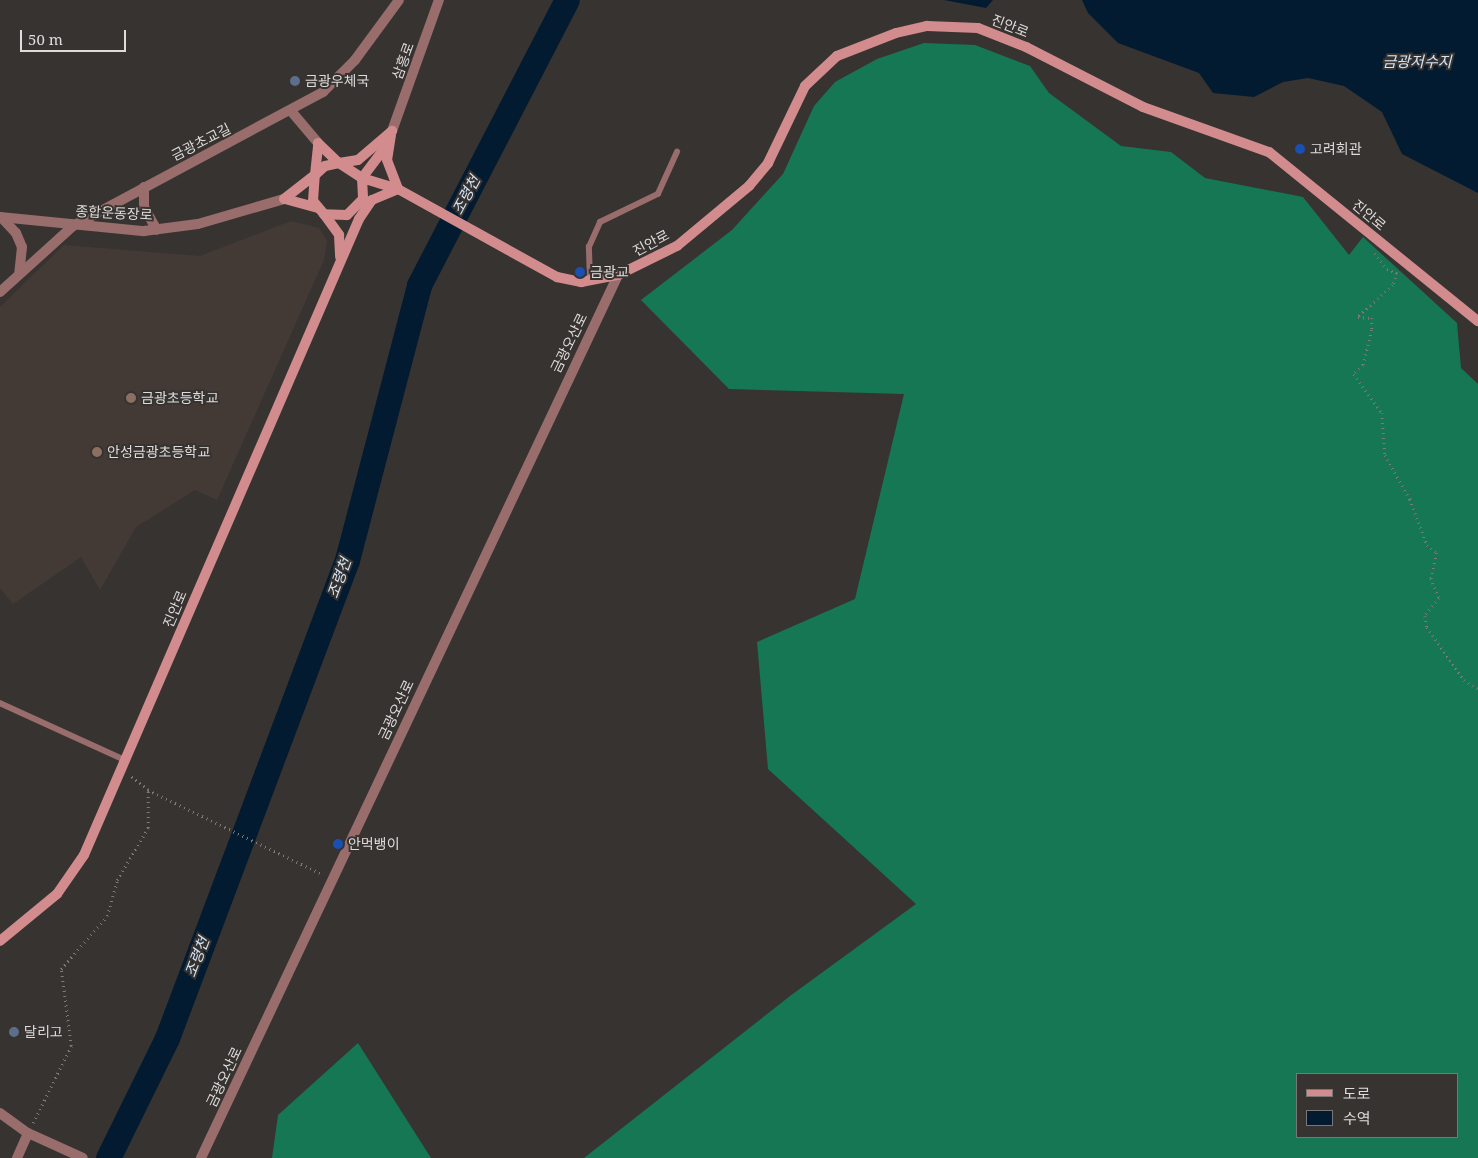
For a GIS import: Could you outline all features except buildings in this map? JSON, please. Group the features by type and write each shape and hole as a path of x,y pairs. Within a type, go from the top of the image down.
{"main road":[{"name":"진안로","path":"398,189 557,277 590,280 618,275 678,246 750,186 768,164 805,86 821,69 863,44 927,26 978,28 1000,35 1143,107 1269,152 1478,321"},
{"path":"284,199 325,166 369,155 392,131"},
{"path":"362,178 378,161 392,131"},
{"path":"392,131 387,160 398,189"},
{"path":"318,144 339,163 362,178 398,189"},
{"path":"318,144 315,175 310,192 321,211 339,235 340,263"},
{"path":"348,245 365,192 362,178"},
{"path":"284,199 340,217 359,206 374,192 398,189"},
{"path":"348,245 372,200 398,189"},
{"name":"진안로","path":"0,941 37,914 72,876 120,772 348,245"}],"street":[{"name":"금광초교길","path":"0,292 73,226 291,111 338,79 399,0"},
{"name":"삼흥로","path":"392,131 439,0"},
{"path":"291,111 318,144"},
{"path":"144,187 144,207 157,230"},
{"name":"종합운동장로","path":"1,217 73,226 157,230 198,224 284,199"},
{"path":"1,217 22,247 19,274"},
{"name":"금광오산로","path":"201,1158 618,275"},
{"path":"0,1113 28,1133 83,1158"},
{"path":"17,1158 28,1133"}],"lane":[{"path":"590,280 589,247 600,222 658,194 677,152"},
{"path":"0,703 125,760"}],"path":[{"path":"1376,239 1375,256 1397,274 1393,285 1358,317 1372,318 1372,330 1363,365 1354,374 1382,413 1386,455 1410,499 1427,545 1437,553 1431,578 1439,598 1425,616 1427,627 1464,680 1478,689"},
{"path":"120,772 138,779 148,790 165,800 322,874"},
{"path":"28,1133 71,1046 61,969 108,916 117,880 148,828 148,790"}],"shaded area":[{"name":"금광초등학교","path":"291,221 319,228 327,241 324,260 217,500 195,490 136,527 100,590 81,557 13,604 0,588 0,307 64,245 200,256"}],"green space":[{"path":"924,43 975,45 1030,66 1049,93 1121,146 1171,152 1205,178 1303,197 1349,255 1363,237 1457,323 1461,368 1478,384 1478,1158 584,1158 790,996 916,904 768,769 757,642 855,599 904,394 729,389 641,300 732,230 783,174 814,106 835,82 877,59"},
{"path":"358,1043 431,1158 272,1158 278,1115"}],"water":[{"path":"944,0 993,0 986,8"},
{"name":"금광저수지","path":"1082,0 1478,0 1478,193 1402,154 1382,112 1344,86 1308,78 1283,82 1254,97 1213,93 1199,73 1118,43 1088,13"}],"waterway":[{"name":"조령천","path":"108,1158 167,1038 347,560 419,285 567,0"}],"place":[{"name":"금광우체국","path":"295,81"},
{"name":"고려회관","path":"1300,149"},
{"name":"금광교","path":"580,272"},
{"name":"금광초등학교","path":"131,398"},
{"name":"안성금광초등학교","path":"97,452"},
{"name":"안먹뱅이","path":"338,844"},
{"name":"달리고","path":"14,1032"}]}
